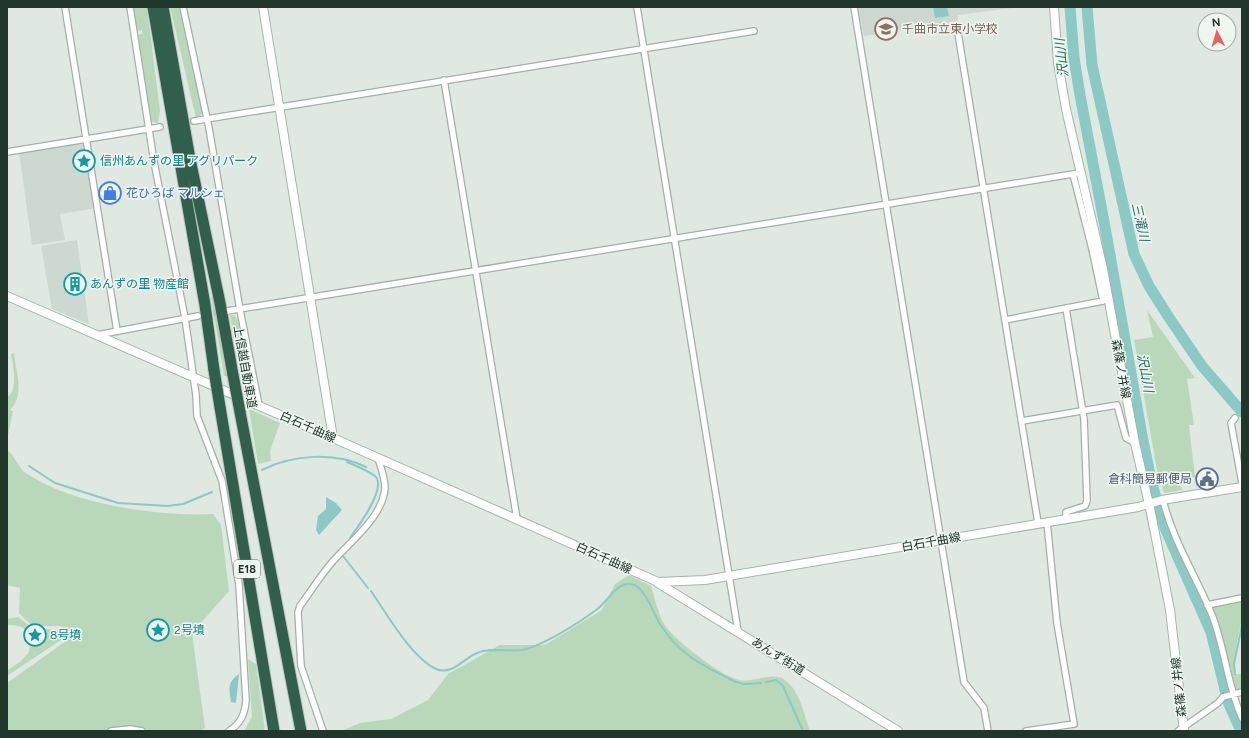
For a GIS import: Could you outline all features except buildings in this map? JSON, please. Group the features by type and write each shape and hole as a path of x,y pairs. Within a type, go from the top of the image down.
{"highway":[{"name":"E18","path":"153,7 205,304 214,370 274,731"},
{"name":"上信越自動車道","path":"163,7 190,159 220,302 301,731"}],"main road":[{"path":"263,7 333,438"},
{"name":"森篠ノ井線","path":"1054,7 1060,71 1076,174 1103,269 1135,442 1150,503 1170,610 1182,729"},
{"name":"白石千曲線","path":"7,296 259,405 658,582 705,580 1138,507 1163,500 1242,487"},
{"name":"あんず街道","path":"658,582 898,731"}],"street":[{"path":"65,7 117,331"},
{"path":"130,7 148,129 185,318 197,416 222,481 239,585 246,700 244,714 236,726 229,731"},
{"path":"183,7 209,128 240,310 259,405"},
{"path":"637,7 738,631"},
{"path":"854,7 964,682 984,708 988,731"},
{"path":"957,27 1038,523"},
{"path":"194,121 754,31"},
{"path":"444,80 517,519"},
{"path":"7,152 160,127"},
{"path":"227,311 1076,174 1103,301 1005,320"},
{"path":"1066,308 1084,419 1087,501 1085,506 1066,512 1066,518"},
{"path":"97,335 198,316"},
{"path":"1022,421 1117,405 1126,438 1135,442"},
{"path":"1236,418 1231,422 1242,483"},
{"path":"323,731 301,666 298,612 300,606 334,560 354,542 379,507 385,489 385,481 378,458"},
{"path":"1163,500 1182,553 1207,605 1218,634 1232,694 1242,718"},
{"path":"1026,731 1074,724 1057,623 1047,522"},
{"path":"1207,605 1242,598"},
{"path":"1182,729 1218,703 1223,697 1242,692"},
{"path":"111,731 130,729 142,731"}],"shaded area":[{"name":"千曲市立東小学校","path":"858,7 1020,7 958,15 958,21 864,36"},
{"path":"85,143 96,208 60,214 65,240 32,245 19,152"},
{"path":"77,240 89,324 52,309 41,246"}],"green space":[{"path":"133,7 147,7 160,111 158,123 149,121 137,35 142,34 142,30 137,31"},
{"path":"170,7 180,7 203,111 202,114 196,118"},
{"path":"214,296 229,376 224,376 211,297"},
{"path":"1147,310 1195,378 1187,379 1194,425 1189,425 1195,477 1179,481 1182,490 1164,493 1157,470 1134,340 1153,337"},
{"path":"234,315 240,322 251,376 248,383 244,384 230,316"},
{"path":"14,353 18,376 18,391 15,404 10,410 13,411 7,440 7,397 11,394 14,383 14,371 11,354"},
{"path":"249,409 280,423 270,451 271,461 258,464"},
{"path":"7,450 23,471 54,488 75,496 147,511 213,514 221,525 229,591 192,633 205,728 199,731 7,731 7,683 66,641 67,630 61,626 32,626 19,613 20,588 7,585"},
{"path":"629,575 651,586 662,620 669,631 687,648 710,665 739,680 775,677 785,680 798,696 810,731 341,731 360,723 391,719 428,700 448,674 500,645 545,645 602,610 615,584"},
{"path":"1242,601 1242,620 1237,641 1234,674 1242,674 1242,689 1236,690 1211,609 1212,607"},
{"path":"18,617 31,627 61,631 61,640 7,676 7,671 21,661 29,652 30,640 27,631 19,626 7,625 7,619"},
{"path":"248,659 256,664 265,731 244,731 252,717"}],"water":[{"path":"933,7 947,7 949,16 935,18"},
{"path":"326,497 336,503 342,510 319,535 316,530 318,516 326,509"},
{"path":"239,674 236,703 231,702 230,686 232,680"}],"waterway":[{"name":"沢山川","path":"1070,7 1074,58 1080,95 1152,484 1165,528 1211,632 1228,702 1241,731"},
{"name":"三滝川","path":"1087,7 1092,65 1134,254 1149,286 1202,366 1242,412"},
{"path":"262,470 287,461 314,457 341,459 366,467"},
{"path":"347,462 372,474 378,481 378,489 375,498 350,538"},
{"path":"29,466 55,483 118,503 168,506 183,504 212,492"},
{"path":"343,556 368,588"},
{"path":"371,591 409,645 427,663 442,671 458,666 472,655 482,651 522,650 540,644 589,615 600,607 621,586 631,584 640,589 644,594 660,624 684,652 703,665 736,682 744,684 761,683"},
{"path":"1235,674 1234,664 1242,625"},
{"path":"766,682 776,680 783,686 803,731"}],"tunnel":[{"path":"205,315 224,312"}],"place":[{"name":"千曲市立東小学校","path":"886,29"},
{"name":"信州あんずの里 アグリパーク","path":"84,161"},
{"name":"花ひろば マルシェ","path":"110,193"},
{"name":"あんずの里 物産館","path":"75,284"},
{"name":"倉科簡易郵便局","path":"1207,479"},
{"name":"2号墳","path":"158,630"},
{"name":"8号墳","path":"35,635"}]}
